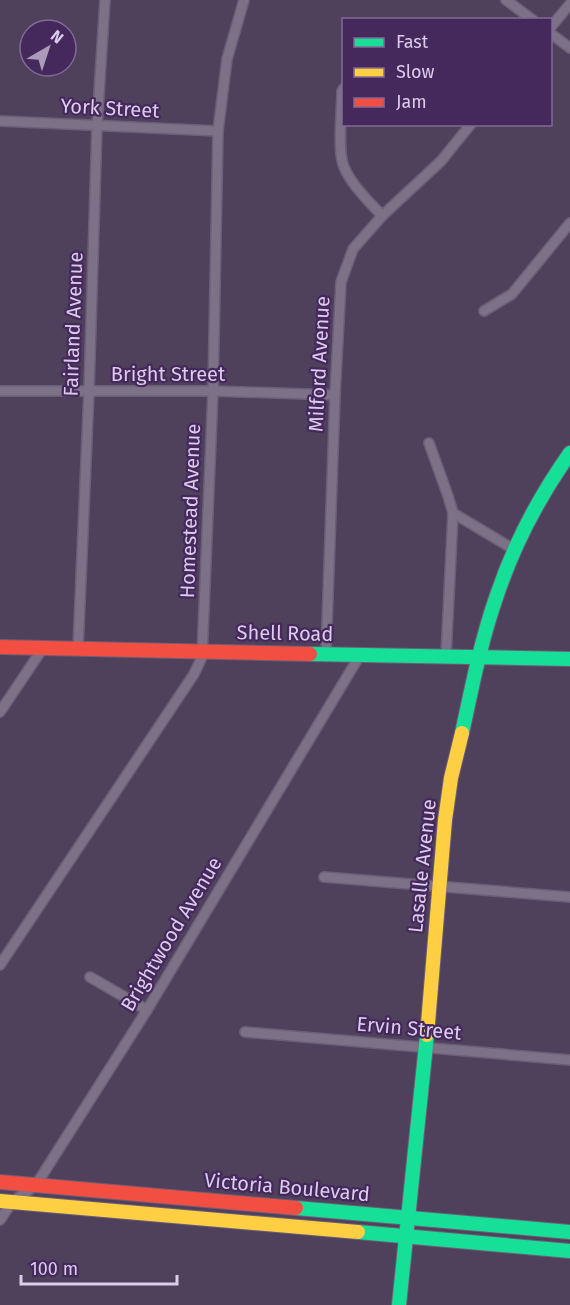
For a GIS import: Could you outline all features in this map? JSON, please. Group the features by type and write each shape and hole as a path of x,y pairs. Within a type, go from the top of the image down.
{"main road":[{"name":"Lasalle Avenue","path":"399,1305 426,1048 438,886 452,778 479,657 496,597 529,519 570,453"},
{"name":"Shell Road","path":"0,647 570,659"},
{"name":"Victoria Boulevard","path":"0,1182 570,1232"},
{"name":"Victoria Boulevard","path":"6,1202 570,1251"}],"street":[{"name":"Fairland Avenue","path":"78,649 97,125 105,0"},
{"name":"Homestead Avenue","path":"0,965 200,662 213,391 218,131 227,59 244,0"},
{"path":"506,0 530,18"},
{"path":"552,26 570,4"},
{"path":"552,34 570,48"},
{"path":"342,91 340,153 343,166 352,182 382,216"},
{"name":"York Street","path":"0,121 218,131"},
{"name":"Milford Avenue","path":"326,654 341,282 353,249 382,216 441,160 469,126"},
{"path":"484,311 512,294 570,223"},
{"name":"Bright Street","path":"0,391 213,391 335,395"},
{"path":"429,443 453,513 446,656"},
{"path":"453,513 514,550"},
{"path":"0,712 43,648"},
{"name":"Brightwood Avenue","path":"0,1220 6,1202 36,1185 147,1010 360,655"},
{"path":"324,877 570,897"},
{"path":"90,978 147,1010"},
{"name":"Ervin Street","path":"245,1032 570,1060"}],"traffic: fast":[{"path":"462,733 491,612 511,557 528,521 570,453"},
{"path":"310,654 570,659"},
{"path":"399,1305 427,1035"},
{"path":"296,1208 570,1232"},
{"path":"358,1232 570,1251"}],"traffic: slow":[{"path":"427,1035 445,820 451,778 462,733"},
{"path":"0,1201 358,1232"}],"traffic: jam":[{"path":"0,647 310,654"},
{"path":"0,1182 296,1208"}]}
